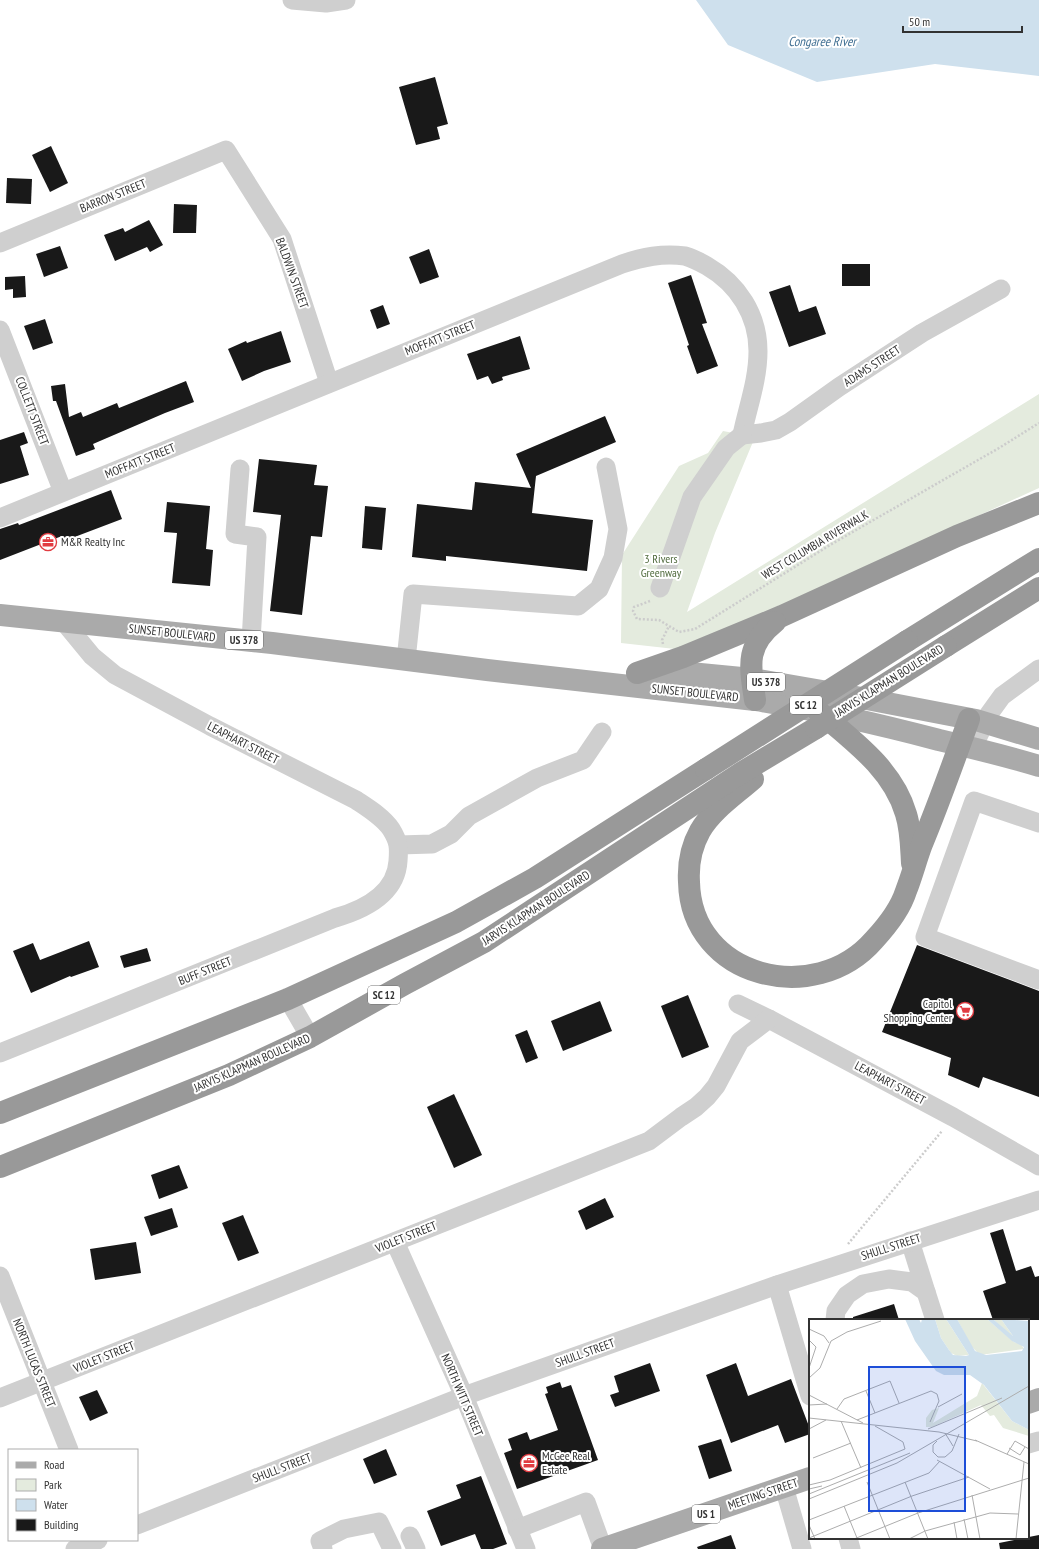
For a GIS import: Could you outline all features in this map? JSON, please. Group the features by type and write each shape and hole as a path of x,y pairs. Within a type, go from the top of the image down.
{"highway":[{"path":"637,673 683,657 782,616 957,536 1039,503"},
{"name":"JARVIS KLAPMAN BOULEVARD","path":"0,1113 288,999 456,922 535,878 907,641 1039,559"},
{"name":"JARVIS KLAPMAN BOULEVARD","path":"0,1167 229,1075 310,1037 484,942 748,775 817,720 946,646 1039,588"},
{"path":"753,690 751,657 757,642 764,631 782,616"},
{"path":"817,720 868,753 899,794 911,835 912,870"},
{"path":"748,775 708,819 693,845 690,860 689,889 697,918 703,931 712,943 735,963 748,970 763,975 793,977 808,976 822,972 850,960 873,942 892,918 906,892 912,870 977,721"}],"main road":[{"name":"SUNSET BOULEVARD","path":"0,615 251,641 487,670 851,696 977,721 1039,738"},
{"name":"SUNSET BOULEVARD","path":"487,670 537,667 637,673 690,673 753,690 817,720 966,746 1039,766"},
{"path":"1029,1403 1039,1399"},
{"name":"MEETING STREET","path":"603,1549 642,1543 809,1478"}],"street":[{"path":"292,0 326,3 346,0"},
{"name":"BARRON STREET","path":"0,243 226,150"},
{"name":"BALDWIN STREET","path":"226,150 282,239 329,383"},
{"name":"MOFFATT STREET","path":"0,518 622,264 657,255 686,256 714,270 726,279 747,305 757,333 757,365 755,380 747,408 742,434"},
{"name":"ADAMS STREET","path":"742,434 776,430 922,333 1001,289"},
{"name":"COLLETT STREET","path":"0,330 64,492"},
{"path":"660,588 692,497 726,448 742,434"},
{"path":"406,660 413,594 578,606 599,589 613,558 618,528 606,467"},
{"path":"240,469 234,534 257,537 251,641"},
{"name":"LEAPHART STREET","path":"64,622 92,656 115,675 210,726 356,800 368,808 390,828 399,845"},
{"path":"977,721 988,714 1002,696 1039,669"},
{"path":"399,845 432,844 451,834 469,816 537,778 583,760 602,732"},
{"path":"1039,823 974,801 925,937 1039,980"},
{"name":"BUFF STREET","path":"0,1053 335,918 351,914 377,899 389,887 397,872 399,845"},
{"path":"288,999 310,1037"},
{"name":"LEAPHART STREET","path":"738,1004 769,1018 953,1117 1039,1166"},
{"name":"VIOLET STREET","path":"0,1398 650,1141 707,1097 716,1086 740,1041 769,1018"},
{"name":"SHULL STREET","path":"138,1525 464,1396 828,1267 1039,1200"},
{"path":"910,1241 935,1319"},
{"name":"NORTH WITT STREET","path":"395,1242 464,1396 526,1549"},
{"name":"NORTH LUCAS STREET","path":"0,1276 68,1449"},
{"path":"835,1319 836,1310 847,1295 863,1284 889,1279 912,1282 926,1292"},
{"path":"777,1285 809,1393"},
{"path":"1029,1444 1039,1441"},
{"path":"784,1487 802,1549"},
{"path":"517,1529 586,1502 603,1549"},
{"path":"323,1549 320,1542 344,1529 380,1522 392,1549"},
{"path":"848,1539 851,1549"},
{"path":"75,1549 95,1541"},
{"path":"375,1549 383,1549"}],"path":[{"name":"WEST COLUMBIA RIVERWALK","path":"660,588 648,603 634,607 637,619 659,620 679,632 695,629 830,545 999,448 1039,423"},
{"path":"664,647 662,640 669,626"},
{"path":"828,1267 953,1117"}],"green space":[{"name":"3 Rivers Greenway","path":"1039,394 1039,488 684,650 621,643 622,555 679,466 708,453 723,431 755,437 715,533 687,612"}],"water":[{"name":"Congaree River","path":"696,0 1039,0 1039,76 935,64 817,82 728,45"}],"building":[{"path":"435,77 448,124 437,127 440,139 416,145 399,87"},
{"path":"51,146 68,183 50,192 32,155"},
{"path":"7,178 32,179 31,204 6,203"},
{"path":"174,204 197,205 196,233 173,233"},
{"path":"149,220 163,245 150,252 147,247 115,261 104,235 123,228 125,232"},
{"path":"60,246 68,268 44,277 36,254"},
{"path":"429,249 439,277 420,284 409,257"},
{"path":"842,264 870,264 870,286 842,286"},
{"path":"691,275 707,323 702,324 718,366 697,374 668,283"},
{"path":"25,276 26,297 13,298 13,289 5,290 5,277"},
{"path":"790,285 799,312 816,306 826,334 789,347 769,292"},
{"path":"383,305 390,324 377,329 370,310"},
{"path":"45,319 53,343 33,350 24,326"},
{"path":"281,331 291,362 264,371 242,381 228,349 246,341 247,343"},
{"path":"520,336 530,369 502,377 503,380 492,384 488,376 477,380 467,354"},
{"path":"186,381 194,402 93,444 95,449 76,456 56,401 53,401 51,386 65,384 69,417 81,412 83,417 117,403 119,408"},
{"path":"605,416 616,442 536,476 532,513 593,520 587,571 446,556 446,561 412,557 417,504 472,510 475,482 531,488 516,454"},
{"path":"24,432 28,443 20,446 29,475 0,484 0,440"},
{"path":"259,459 317,465 314,485 328,486 322,537 311,536 302,615 270,611 281,515 253,512"},
{"path":"111,490 122,519 64,541 62,536 0,560 0,529 18,523 19,525"},
{"path":"167,502 210,506 206,549 213,550 210,586 172,583 177,533 164,532"},
{"path":"365,506 386,508 382,550 362,548"},
{"path":"89,941 99,967 71,977 70,976 31,993 13,951 33,943 40,960"},
{"name":"Capitol Shopping Center","path":"917,945 1039,991 1039,1097 983,1077 979,1088 948,1075 951,1058 882,1032"},
{"path":"147,948 151,961 124,968 120,956"},
{"path":"688,995 709,1047 682,1058 661,1006"},
{"path":"600,1001 612,1031 563,1051 551,1021"},
{"path":"527,1030 538,1058 526,1063 515,1035"},
{"path":"454,1094 482,1155 454,1168 427,1107"},
{"path":"179,1165 188,1188 159,1199 151,1175"},
{"path":"605,1198 614,1217 586,1230 578,1211"},
{"path":"172,1208 178,1227 151,1236 144,1217"},
{"path":"243,1215 259,1253 238,1261 222,1223"},
{"path":"1003,1229 1016,1271 1031,1266 1035,1277 1039,1276 1039,1320 993,1319 983,1291 1006,1283 990,1233"},
{"path":"136,1242 141,1273 95,1280 90,1249"},
{"path":"894,1304 899,1319 853,1319 853,1317"},
{"path":"650,1363 660,1391 615,1407 610,1395 619,1392 614,1376"},
{"path":"736,1363 748,1396 791,1379 809,1426 809,1434 785,1443 778,1425 731,1443 706,1375"},
{"path":"560,1382 562,1388 571,1385 598,1460 517,1489 504,1453 512,1450 508,1439 527,1432 530,1440 558,1430 545,1394 548,1393 546,1387"},
{"path":"97,1390 108,1413 90,1421 79,1397"},
{"path":"721,1439 732,1471 709,1479 698,1446"},
{"path":"386,1449 397,1475 374,1484 363,1459"},
{"path":"481,1476 507,1544 493,1549 481,1549 475,1534 441,1546 427,1511 461,1498 456,1485"},
{"path":"731,1535 736,1549 698,1549 697,1547"},
{"path":"1039,1535 1039,1549 1000,1549 999,1543 1019,1539 1029,1539 1029,1537"}],"place":[{"name":"M&R Realty Inc","path":"48,542"},
{"name":"Capitol Shopping Center","path":"965,1011"},
{"name":"McGee Real Estate","path":"529,1463"}]}
